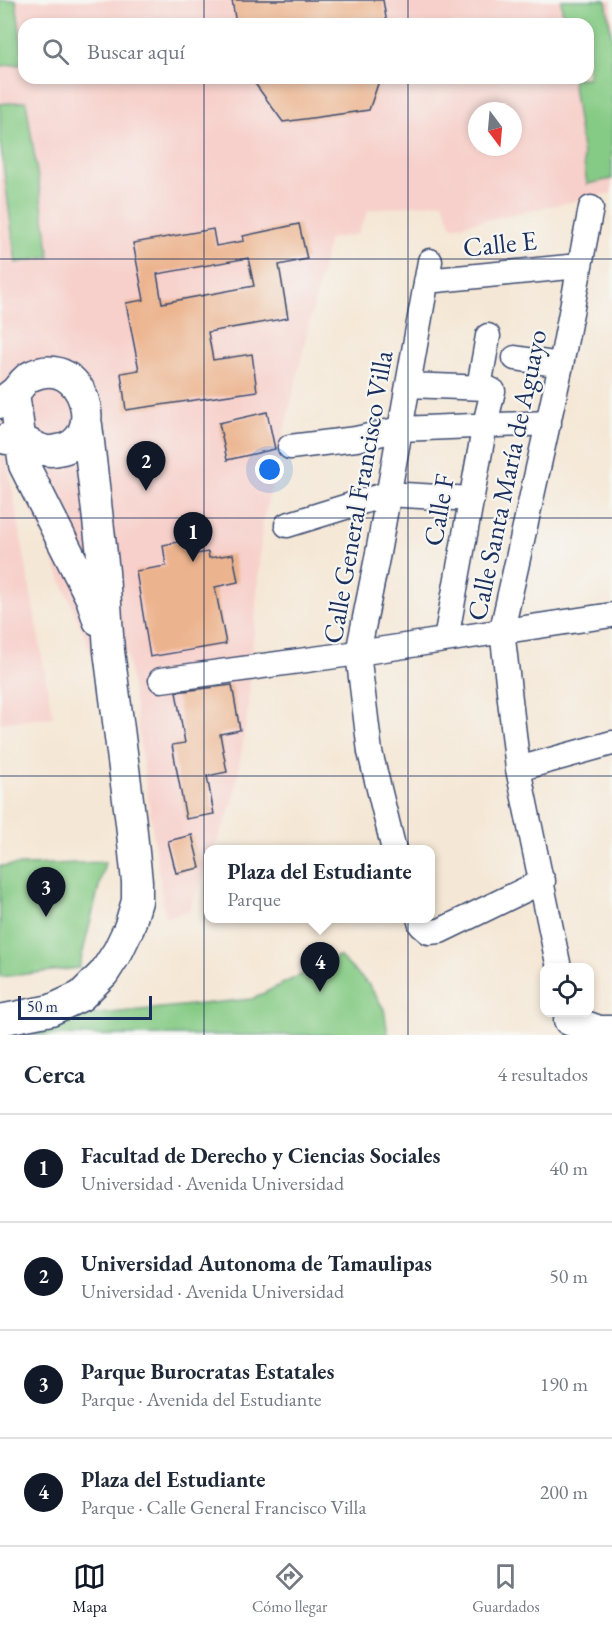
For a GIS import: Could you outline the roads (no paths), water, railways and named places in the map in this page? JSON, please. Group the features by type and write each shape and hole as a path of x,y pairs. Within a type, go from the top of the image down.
{"main road":[{"path":"0,1020 51,1010 81,996 104,973 129,928 137,901 137,882 109,651 104,572 83,394 70,379 59,372 42,371 28,377 7,398 10,439 91,598 109,651"},
{"path":"10,439 43,452 61,450 77,443 87,425"},
{"path":"566,1022 599,1031 612,1031"}],"street":[{"name":"Calle Santa María de Aguayo","path":"558,963 543,881 518,769 502,630 549,423 591,208"},
{"name":"Calle E","path":"428,271 579,266"},
{"name":"Calle General Francisco Villa","path":"393,845 370,752 358,653 378,554 428,271"},
{"name":"Calle F","path":"447,639 484,424 488,336"},
{"path":"515,358 561,365"},
{"path":"408,385 486,389"},
{"path":"290,447 356,439 400,429 549,423"},
{"path":"287,525 387,494 472,500"},
{"path":"161,680 612,615"},
{"path":"518,769 612,743"},
{"path":"424,925 440,931 543,881"}],"place":[{"name":"Universidad Autonoma de Tamaulipas","path":"146,491"},
{"name":"Facultad de Derecho y Ciencias Sociales","path":"193,562"},
{"name":"Parque Burocratas Estatales","path":"46,917"},
{"name":"Plaza del Estudiante","path":"320,992"}]}
